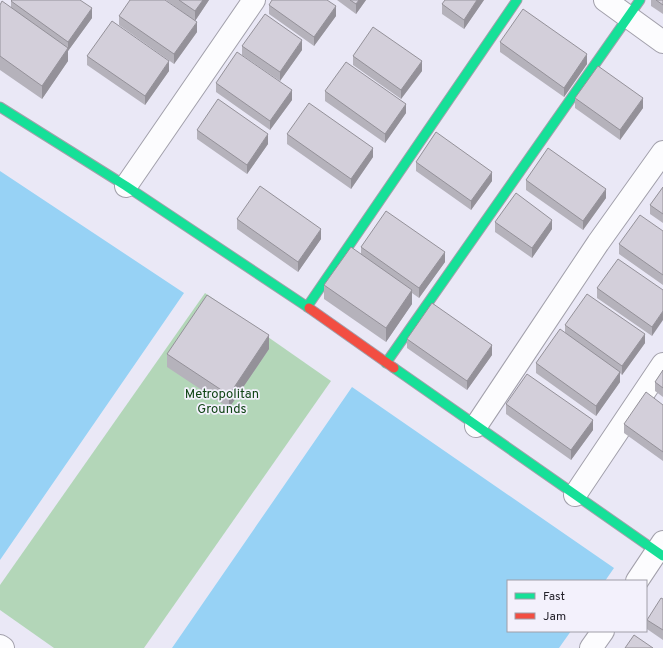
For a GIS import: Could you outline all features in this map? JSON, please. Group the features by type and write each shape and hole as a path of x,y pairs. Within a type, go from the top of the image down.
{"street":[{"path":"126,186 254,0"},
{"path":"307,307 517,0"},
{"path":"605,0 634,8 663,42"},
{"path":"386,363 634,8"},
{"path":"0,107 126,186 307,307 575,495 661,550 637,580"},
{"path":"476,426 598,243 663,152"},
{"path":"575,495 663,364"},
{"path":"591,648 602,632"}],"green space":[{"name":"Metropolitan Grounds","path":"205,293 331,381 144,648 54,648 0,610 0,585"}],"water":[{"path":"0,171 184,293 0,560"},
{"path":"352,387 614,568 606,580 507,580 507,632 570,632 559,648 172,648"}],"building":[{"path":"80,0 92,8 68,42 11,1"},
{"path":"130,0 165,0 197,22 174,54 119,16"},
{"path":"179,0 203,0 195,11"},
{"path":"272,0 327,0 336,6 314,37 269,5"},
{"path":"350,0 359,0 356,4"},
{"path":"445,0 477,0 464,20 442,4"},
{"path":"656,0 663,0 663,5"},
{"path":"2,1 68,48 42,86 0,56 0,5"},
{"path":"523,9 587,54 564,88 500,42"},
{"path":"265,14 302,40 280,72 242,46"},
{"path":"112,21 169,61 145,96 87,56"},
{"path":"373,27 422,61 401,90 353,56"},
{"path":"237,52 292,90 270,121 216,83"},
{"path":"346,62 406,104 385,134 325,91"},
{"path":"598,66 643,98 620,130 575,98"},
{"path":"218,99 268,134 247,165 197,130"},
{"path":"309,103 373,148 351,179 287,134"},
{"path":"436,132 492,172 471,201 416,162"},
{"path":"548,148 606,189 583,221 526,180"},
{"path":"260,186 321,229 298,262 237,219"},
{"path":"663,187 663,214 650,205"},
{"path":"516,193 552,220 532,248 495,222"},
{"path":"386,211 445,252 419,288 361,247"},
{"path":"640,215 663,231 663,275 619,244"},
{"path":"351,247 412,290 386,328 324,285"},
{"path":"618,259 663,290 663,311 652,327 597,288"},
{"path":"587,294 645,334 622,366 565,325"},
{"path":"207,295 269,335 229,395 167,354"},
{"path":"432,303 492,345 467,381 407,339"},
{"path":"560,329 620,372 596,406 536,363"},
{"path":"663,370 663,388 655,382"},
{"path":"527,374 593,420 571,450 506,404"},
{"path":"646,392 663,405 663,452 624,424"},
{"path":"661,598 663,599 663,630 647,620"},
{"path":"634,635 653,648 625,648"}],"traffic: fast":[{"path":"307,307 517,0"},
{"path":"386,363 640,0"},
{"path":"0,107 126,186 309,308"},
{"path":"394,368 663,556"}],"traffic: jam":[{"path":"309,308 394,368"}]}
